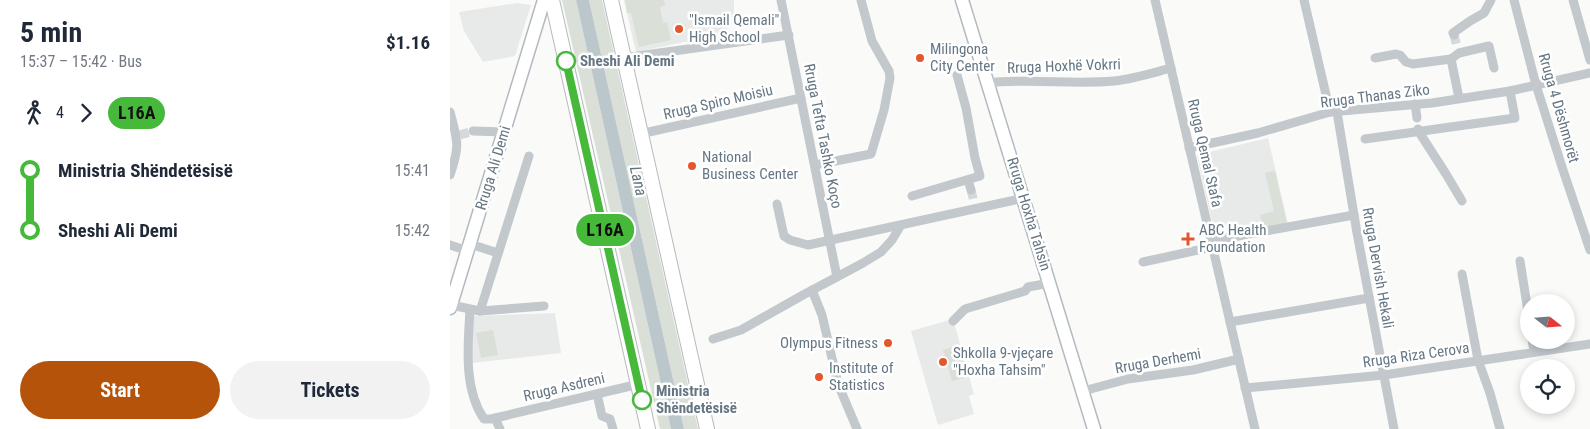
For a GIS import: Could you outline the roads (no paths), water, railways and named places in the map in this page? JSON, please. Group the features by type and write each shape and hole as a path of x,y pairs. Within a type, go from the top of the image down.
{"main road":[{"name":"Rruga Ali Demi","path":"451,306 544,0"},
{"path":"552,0 648,429"},
{"path":"611,0 707,429"},
{"name":"Rruga Hoxha Tahsin","path":"962,0 1094,429"},
{"path":"536,27 550,22 558,23"}],"street":[{"name":"Rruga Tefta Tashko Koço","path":"781,0 837,276"},
{"path":"815,165 871,154 884,110 890,78 889,72 872,41 861,0"},
{"name":"Rruga Qemal Stafa","path":"1155,0 1255,429"},
{"name":"Rruga Dervish Hekali","path":"1304,0 1334,112 1394,429"},
{"path":"1454,35 1453,33 1484,13 1491,0"},
{"name":"Rruga 4 Dëshmorët","path":"1514,0 1536,85 1590,250"},
{"path":"1573,0 1590,60"},
{"path":"623,58 789,35"},
{"path":"1375,58 1396,54 1400,55 1406,62 1413,64 1489,46 1494,68"},
{"path":"1456,53 1459,98"},
{"name":"Rruga Hoxhë Vokrri","path":"988,83 1116,81 1171,68"},
{"name":"Rruga Thanas Ziko","path":"1189,148 1258,133 1334,112 1415,104 1510,91 1590,73"},
{"path":"912,196 980,176 957,75"},
{"path":"1365,140 1515,118 1510,91"},
{"name":"Rruga Spiro Moisiu","path":"640,134 801,98"},
{"path":"1415,104 1417,118"},
{"path":"450,112 458,143 457,154 450,176"},
{"path":"473,131 505,132"},
{"path":"1419,131 1462,201"},
{"path":"500,429 495,418 484,419 479,410 472,387 468,355 475,310 498,253 528,156"},
{"path":"968,180 971,190"},
{"path":"777,204 786,239 808,245 901,225 975,205 1024,198"},
{"path":"1143,262 1212,244 1354,215"},
{"path":"713,339 740,330 881,252 892,240 901,225"},
{"path":"450,245 498,253"},
{"path":"1520,262 1525,294"},
{"path":"1462,274 1478,360 1500,429"},
{"path":"953,321 965,309 1025,291 1028,288 1050,283"},
{"path":"812,290 822,315 838,384 856,429"},
{"path":"1230,322 1369,298"},
{"path":"451,306 475,310 544,306"},
{"name":"Rruga Riza Cerova","path":"1245,388 1384,375 1590,344"},
{"name":"Rruga Derhemi","path":"1082,391 1126,379 1193,370 1239,360"},
{"name":"Rruga Asdreni","path":"495,418 639,384"},
{"path":"597,394 602,416 610,419 613,429"}],"tunnel":[{"path":"1454,35 1457,47"},
{"path":"460,135 473,131"},
{"path":"971,190 974,202"}],"place":[{"name":"\"Ismail Qemali\" High School","path":"679,29"},
{"name":"Milingona City Center","path":"920,58"},
{"name":"Sheshi Ali Demi","path":"566,61"},
{"name":"National Business Center","path":"692,166"},
{"name":"ABC Health Foundation","path":"1188,239"},
{"name":"Olympus Fitness","path":"888,343"},
{"name":"Shkolla 9-vjeçare \"Hoxha Tahsim\"","path":"943,362"},
{"name":"Institute of Statistics","path":"819,377"},
{"name":"Ministria Shëndetësisë","path":"642,400"}],"water label":[{"name":"Lana","path":"639,181"}]}
